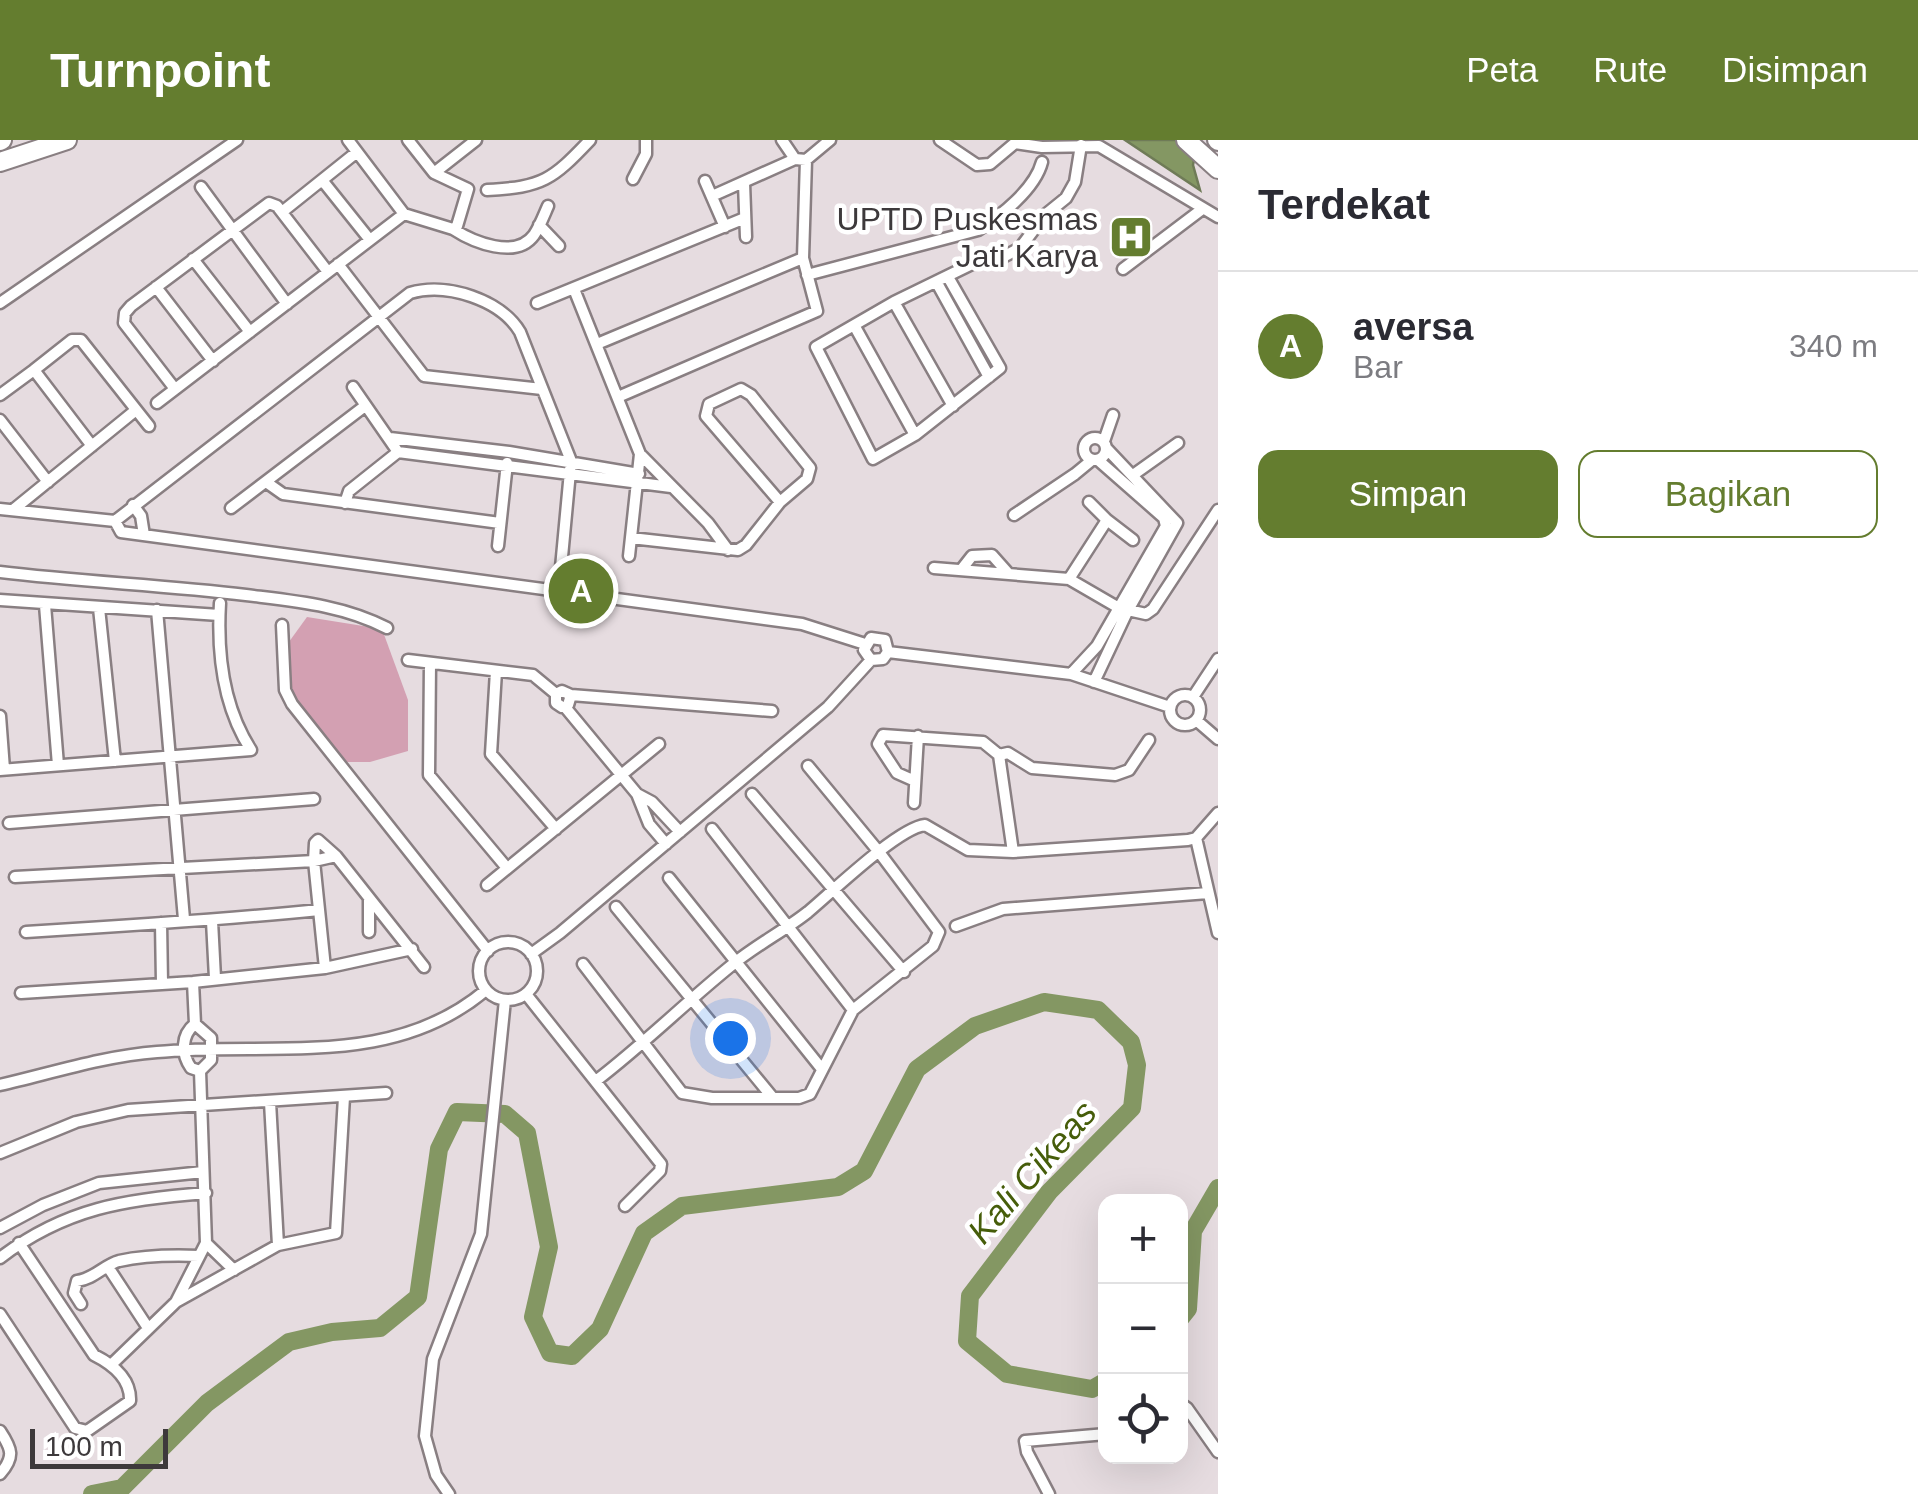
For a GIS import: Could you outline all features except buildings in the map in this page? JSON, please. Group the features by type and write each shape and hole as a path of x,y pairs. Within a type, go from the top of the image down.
{"highway":[{"path":"0,162 67,140"},
{"path":"1186,140 1218,168"}],"street":[{"path":"0,303 237,140"},
{"path":"348,140 404,214 453,229 475,241 507,248 524,244 548,206"},
{"path":"408,140 434,173 466,186 469,192 453,229"},
{"path":"487,190 538,185 564,168 590,140"},
{"path":"633,179 646,154 646,140"},
{"path":"618,397 818,308 803,258 800,160 782,140"},
{"path":"712,196 800,160 830,140"},
{"path":"940,140 977,165 990,164 1014,142 1099,146 1218,218"},
{"path":"434,173 472,141"},
{"path":"942,280 1000,368 915,435 874,459 816,347 894,302 974,263 1020,248 1076,182 1081,145"},
{"path":"282,212 357,152"},
{"path":"807,275 978,230 1038,176 1042,162"},
{"path":"322,180 370,240"},
{"path":"705,180 725,228"},
{"path":"744,184 746,237"},
{"path":"201,187 287,304"},
{"path":"176,389 124,323 131,306 266,204 275,204 328,272"},
{"path":"1122,269 1201,210"},
{"path":"157,404 404,214"},
{"path":"537,304 745,218"},
{"path":"539,225 560,246"},
{"path":"596,344 803,258"},
{"path":"193,259 250,332"},
{"path":"338,264 426,377 542,390"},
{"path":"156,287 212,361"},
{"path":"0,509 115,521 410,294 426,288 446,290 499,308 510,316 520,332 571,467 560,589"},
{"path":"574,289 640,454 708,523 728,550"},
{"path":"894,302 953,406"},
{"path":"854,325 915,435"},
{"path":"0,395 72,340 81,340 148,426"},
{"path":"34,370 92,446"},
{"path":"353,388 398,452"},
{"path":"630,538 738,550 780,502 807,480 807,461 741,389 709,404 706,416 780,502"},
{"path":"231,508 366,406"},
{"path":"13,510 136,410"},
{"path":"1014,515 1095,460 1106,445 1114,415"},
{"path":"0,420 48,482"},
{"path":"1072,674 1098,646 1123,610 1177,523 1106,445 1092,437 1085,443 1084,453 1166,523 1123,610 1094,682"},
{"path":"390,438 509,452 672,487"},
{"path":"1133,475 1178,443"},
{"path":"345,503 349,490 398,452 507,467 571,467"},
{"path":"498,546 509,452"},
{"path":"629,556 640,454"},
{"path":"266,482 284,494 500,523"},
{"path":"1089,502 1134,540"},
{"path":"133,505 141,516 144,535"},
{"path":"934,568 1069,579 1123,610 1150,612 1218,510"},
{"path":"1069,579 1108,520"},
{"path":"115,521 121,532 802,624 864,644"},
{"path":"0,572 301,602 359,614 387,628"},
{"path":"0,600 99,608 220,609 230,712 251,750 2,770 0,716"},
{"path":"45,605 58,765"},
{"path":"99,608 115,761"},
{"path":"157,610 184,920"},
{"path":"282,625 285,690 292,704 488,950"},
{"path":"531,954 828,707 871,660 883,659 888,652 880,637 864,644"},
{"path":"864,644 865,654 871,660"},
{"path":"888,652 1072,674 1170,707"},
{"path":"1194,697 1218,658"},
{"path":"408,660 533,675 556,694"},
{"path":"430,663 429,776 508,868"},
{"path":"496,672 492,754 556,829"},
{"path":"556,694 562,690 571,695 772,711"},
{"path":"556,694 556,703 565,707 637,794 649,824 666,844"},
{"path":"565,707 571,702 571,695"},
{"path":"1170,707 1179,696 1194,697"},
{"path":"1194,697 1200,708 1196,720"},
{"path":"1170,707 1172,717 1180,724 1196,720"},
{"path":"1196,720 1218,738"},
{"path":"915,781 897,774 878,744 883,734 983,742 999,755 1012,852"},
{"path":"914,803 918,736"},
{"path":"999,755 1008,753 1032,768 1115,775 1129,770 1149,740"},
{"path":"487,884 659,744"},
{"path":"583,964 642,1045 688,1096 773,1098 806,1096 812,1091 853,1010 933,946 939,932 808,766"},
{"path":"637,794 652,802 680,832"},
{"path":"752,794 904,972"},
{"path":"9,822 314,799"},
{"path":"596,1080 642,1045 735,962 789,927 879,852 917,826 925,825 968,850 1012,852 1196,838 1218,812"},
{"path":"649,824 663,813"},
{"path":"712,828 853,1010"},
{"path":"1196,838 1218,934"},
{"path":"325,968 314,861 317,840 336,856 424,968"},
{"path":"15,877 314,861 336,856"},
{"path":"670,878 821,1068"},
{"path":"956,926 1003,908 1208,894"},
{"path":"369,900 369,932"},
{"path":"616,907 773,1098"},
{"path":"26,932 319,910"},
{"path":"212,921 215,978"},
{"path":"161,924 162,983"},
{"path":"513,943 531,954 536,978 526,994 505,1000 486,990 480,966 488,950 513,943"},
{"path":"22,993 193,982 325,968 412,949"},
{"path":"193,982 195,1024 186,1035 184,1050 191,1068 200,1071"},
{"path":"0,1085 114,1058 184,1050 342,1047 384,1039 459,1012 486,990"},
{"path":"526,994 662,1167 626,1206"},
{"path":"449,1494 436,1475 424,1436 433,1358 482,1234 505,1000"},
{"path":"176,1302 206,1243 200,1071 209,1063 211,1050 207,1031 195,1024"},
{"path":"0,1153 50,1131 128,1110 386,1092"},
{"path":"113,1363 176,1302 278,1245 337,1231 344,1096"},
{"path":"270,1102 278,1245"},
{"path":"0,1228 43,1204 99,1183 203,1172"},
{"path":"0,1258 46,1228 107,1204 206,1192"},
{"path":"0,1314 78,1430 87,1431 130,1401 130,1390 113,1363 94,1355 19,1243"},
{"path":"206,1243 234,1270"},
{"path":"81,1304 74,1293 77,1281 89,1280 117,1261 160,1255 200,1256"},
{"path":"108,1267 148,1328"},
{"path":"1188,1409 1218,1452"},
{"path":"0,1430 12,1455 0,1474"},
{"path":"1050,1494 1027,1452 1026,1440 1098,1435"}],"shaded area":[{"path":"1125,140 1198,140 1193,165 1200,190"},
{"path":"307,617 382,629 408,700 408,751 370,762 347,762 292,705 286,646"}],"waterway":[{"name":"Kali Cikeas","path":"92,1494 122,1488 207,1403 289,1342 332,1332 380,1328 418,1297 439,1149 457,1112 505,1114 527,1133 549,1247 533,1317 550,1353 572,1356 600,1329 644,1233 682,1206 838,1187 864,1171 917,1069 975,1026 1044,1002 1098,1010 1131,1042 1137,1065 1132,1108 1049,1192 970,1296 967,1341 1007,1374 1092,1389 1098,1386"},
{"name":"Kali Cikeas","path":"1188,1309 1193,1231 1218,1188"}],"place":[{"name":"UPTD Puskesmas Jati Karya","path":"1131,237"},
{"name":"aversa","path":"581,591"}]}
